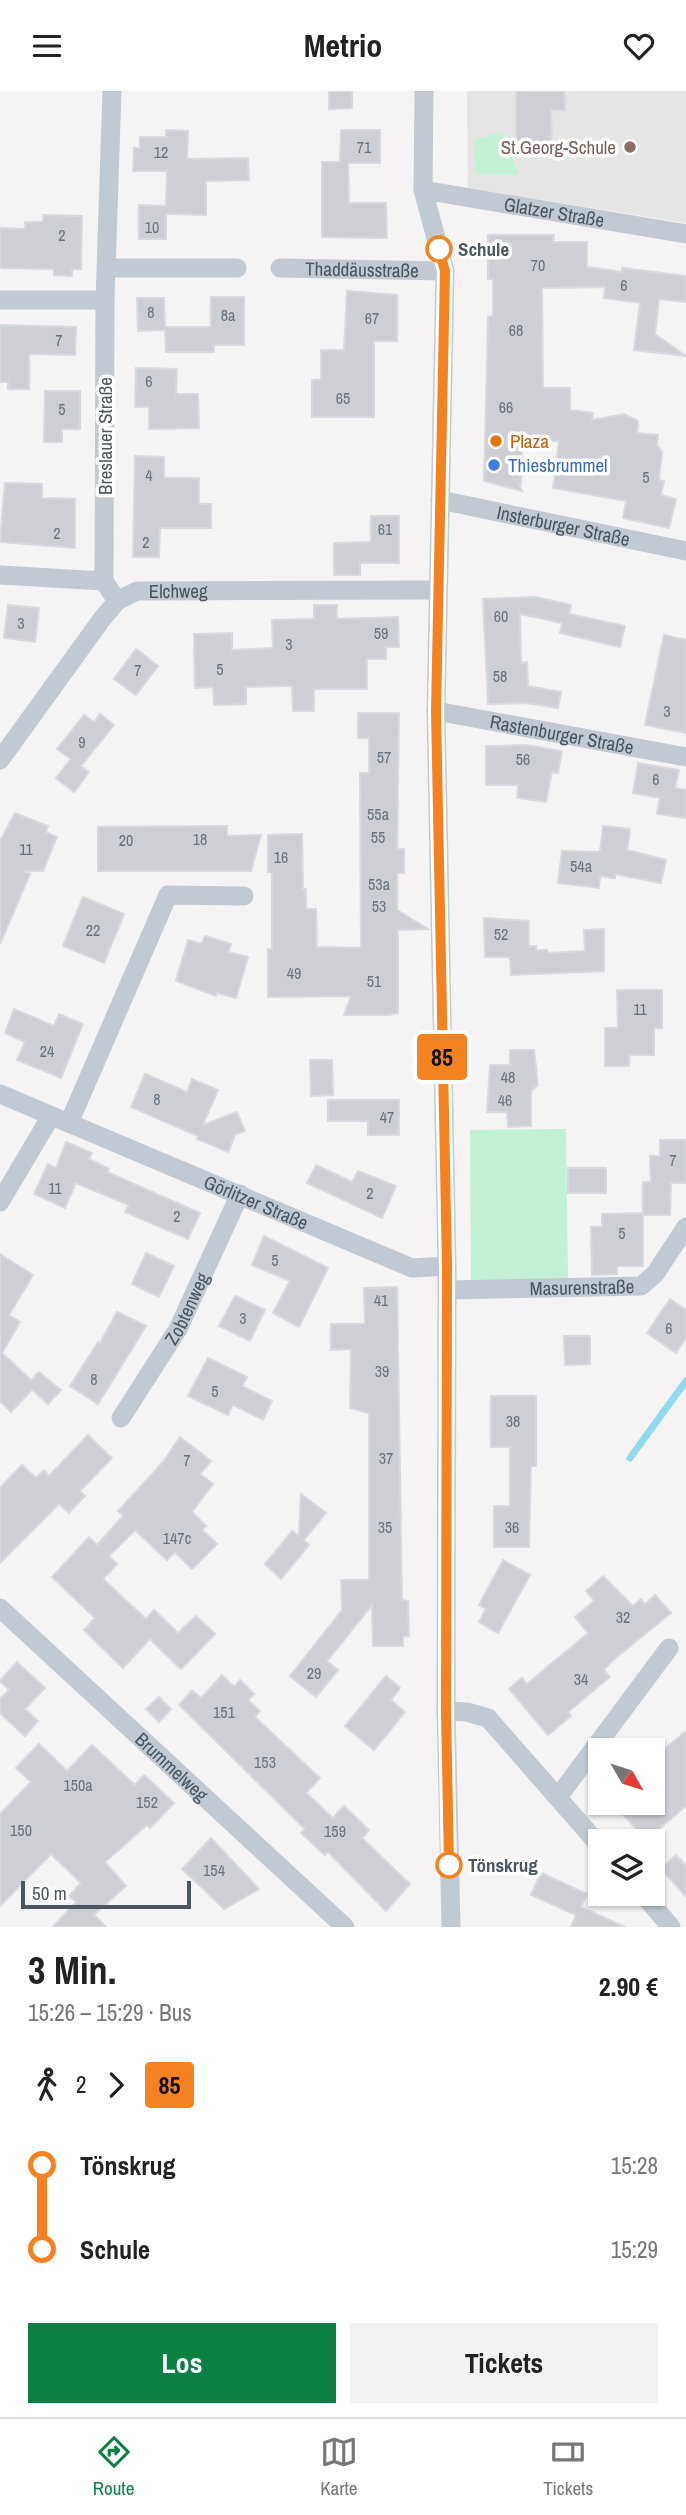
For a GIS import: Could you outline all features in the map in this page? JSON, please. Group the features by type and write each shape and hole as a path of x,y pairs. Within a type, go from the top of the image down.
{"street":[{"name":"Breslauer Straße","path":"104,581 105,300 113,91"},
{"name":"Thaddäusstraße","path":"424,91 423,190 445,271 436,711 447,1266 446,1711 451,1927"},
{"name":"Glatzer Straße","path":"423,190 686,234"},
{"path":"108,268 237,268"},
{"name":"Thaddäusstraße","path":"280,268 445,271"},
{"path":"0,300 105,300"},
{"name":"Insterburger Straße","path":"440,500 686,551"},
{"path":"0,575 104,581 117,601 0,760"},
{"name":"Elchweg","path":"117,601 138,591 438,590"},
{"name":"Rastenburger Straße","path":"436,711 686,757"},
{"path":"0,1202 60,1120 168,895 244,896"},
{"name":"Görlitzer Straße","path":"0,1094 412,1268 447,1266"},
{"name":"Zobtenweg","path":"121,1418 178,1329 240,1194"},
{"name":"Masurenstraße","path":"447,1290 641,1286 655,1274 686,1227"},
{"name":"Brummelweg","path":"0,1608 345,1927"},
{"path":"558,1797 669,1648"},
{"path":"446,1711 467,1712 488,1718 588,1832"},
{"path":"653,1906 671,1927"}],"shaded area":[{"path":"467,91 686,91 686,223 468,188"}],"green space":[{"path":"503,132 519,175 476,174 474,140"},
{"path":"566,1129 568,1281 471,1282 470,1130"}],"building":[{"path":"329,91 352,91 352,108 329,109"},
{"path":"516,91 564,91 565,110 551,110 552,148 516,148"},
{"path":"166,130 188,131 187,159 248,158 249,180 206,181 206,215 166,214 166,239 139,239 139,205 166,206 167,171 133,171 134,148 140,148 140,137 166,137"},
{"path":"341,130 380,130 380,163 348,163 349,203 386,203 387,238 322,237 322,162 340,162"},
{"path":"43,215 82,216 81,269 72,269 72,276 54,275 54,269 0,268 0,228 25,229 25,222 43,222"},
{"path":"488,235 554,235 553,242 587,242 587,267 622,272 622,268 686,276 686,302 659,299 655,334 686,356 634,350 640,303 604,298 605,287 542,288 543,388 570,388 570,410 593,413 592,420 624,414 638,421 637,433 658,435 657,445 662,452 659,480 664,481 661,495 676,499 669,528 623,518 626,501 553,488 559,441 522,440 519,484 522,491 484,481 488,317 493,316 493,279 488,279"},
{"path":"347,291 397,295 397,341 374,341 374,417 312,417 312,380 321,380 321,350 344,350"},
{"path":"211,297 244,297 244,345 214,345 214,352 166,352 165,330 138,331 137,298 164,298 165,327 211,327"},
{"path":"0,325 76,327 75,355 29,354 29,389 8,389 8,382 0,382"},
{"path":"136,368 177,369 176,394 198,394 199,428 149,429 149,407 135,407"},
{"path":"45,391 80,391 80,429 62,429 62,442 44,442"},
{"path":"135,456 164,457 164,478 199,478 199,504 211,504 211,528 160,528 159,557 133,557"},
{"path":"5,483 42,484 42,498 75,499 75,548 0,542"},
{"path":"371,516 399,516 399,563 360,563 360,575 334,575 334,543 371,542"},
{"path":"536,597 571,605 569,614 625,626 620,647 560,633 562,623 520,614 521,663 527,662 528,686 561,692 558,708 526,703 488,704 483,599"},
{"path":"8,605 39,608 35,642 4,638"},
{"path":"314,605 337,605 337,619 398,617 399,647 386,647 386,659 367,659 367,689 314,689 314,711 293,711 292,686 246,687 246,704 214,705 213,687 195,688 194,634 232,633 232,650 273,648 272,620 314,619"},
{"path":"664,635 686,640 686,733 645,725"},
{"path":"136,649 158,666 136,695 114,679"},
{"path":"358,713 399,713 397,849 404,849 404,873 397,873 397,910 428,929 398,930 398,1013 389,1015 344,1015 351,996 268,997 268,949 272,949 272,872 268,872 268,835 302,834 303,889 306,889 306,909 316,909 317,947 361,948 360,773 369,773 369,738 358,738"},
{"path":"100,714 114,725 81,766 89,772 74,792 56,778 71,759 57,749 84,715 94,722"},
{"path":"525,745 562,751 558,773 552,772 546,802 517,798 518,785 486,785 486,746"},
{"path":"638,763 679,770 675,788 686,790 686,818 657,814 660,798 633,793"},
{"path":"15,813 48,826 46,832 57,837 43,871 23,871 30,874 0,944 0,841"},
{"path":"227,826 227,836 261,835 251,871 98,871 98,827"},
{"path":"603,826 630,829 627,850 666,860 661,883 615,874 615,878 600,876 599,888 558,883 562,851 600,852"},
{"path":"83,897 124,914 104,963 63,946"},
{"path":"484,918 529,921 529,946 536,946 536,950 547,950 548,953 585,951 584,930 604,929 604,971 511,975 510,957 485,957"},
{"path":"205,936 231,944 228,952 248,957 236,998 217,993 216,996 176,981 188,940 202,944"},
{"path":"617,990 662,990 662,1028 654,1028 654,1055 629,1055 629,1066 605,1066 605,1028 618,1028"},
{"path":"14,1009 54,1026 59,1014 83,1024 61,1078 17,1060 25,1042 5,1033"},
{"path":"510,1050 534,1050 538,1085 531,1091 531,1126 508,1127 507,1112 487,1112 490,1065 510,1065"},
{"path":"310,1060 332,1060 333,1095 311,1096"},
{"path":"145,1074 187,1092 192,1079 218,1090 203,1125 237,1112 245,1131 235,1135 228,1152 131,1107"},
{"path":"328,1100 399,1100 399,1135 368,1135 368,1121 328,1121"},
{"path":"660,1140 686,1140 686,1183 671,1183 670,1215 643,1215 643,1182 651,1182 650,1156 660,1156"},
{"path":"66,1142 92,1153 89,1159 109,1169 107,1172 200,1213 188,1239 125,1212 129,1205 76,1183 65,1208 34,1194 48,1164 56,1168"},
{"path":"316,1165 352,1182 358,1171 396,1186 382,1218 307,1183"},
{"path":"568,1168 606,1168 606,1193 568,1193"},
{"path":"643,1213 643,1266 617,1266 617,1274 592,1275 591,1227 602,1227 602,1214"},
{"path":"264,1236 328,1268 299,1327 273,1313 290,1281 252,1265"},
{"path":"146,1253 174,1266 159,1297 132,1284"},
{"path":"0,1254 33,1275 9,1315 20,1322 2,1353 31,1380 39,1372 61,1390 48,1404 32,1390 11,1412 0,1401"},
{"path":"397,1287 402,1600 408,1601 409,1636 403,1636 403,1646 373,1646 372,1605 327,1661 338,1670 316,1697 290,1676 342,1610 341,1580 369,1580 369,1413 350,1408 351,1349 331,1350 331,1324 365,1324 364,1288"},
{"path":"235,1296 265,1310 250,1341 219,1326"},
{"path":"670,1299 686,1310 686,1338 676,1353 647,1333"},
{"path":"117,1312 146,1326 98,1404 70,1386 98,1342 100,1343"},
{"path":"564,1336 590,1336 590,1364 565,1365"},
{"path":"208,1358 247,1377 242,1386 272,1401 263,1420 233,1405 228,1415 188,1396"},
{"path":"491,1396 536,1396 536,1466 531,1466 529,1547 494,1547 494,1506 510,1506 510,1447 491,1447"},
{"path":"88,1435 112,1458 80,1491 85,1496 69,1513 59,1504 0,1563 0,1488 22,1465 36,1478 44,1470 49,1476"},
{"path":"180,1437 211,1461 200,1474 213,1484 192,1512 206,1526 202,1530 217,1544 192,1569 175,1552 167,1560 135,1530 109,1556 117,1564 103,1579 146,1619 154,1610 178,1633 196,1616 215,1634 181,1669 150,1639 123,1668 84,1630 95,1618 52,1577 89,1537 97,1545 123,1516 118,1511 164,1461"},
{"path":"301,1494 326,1513 304,1540 309,1545 281,1579 265,1564 292,1531 299,1536"},
{"path":"503,1560 530,1575 498,1633 479,1622 486,1609 479,1605"},
{"path":"603,1576 633,1606 641,1599 645,1604 655,1595 671,1613 612,1661 604,1670 610,1677 568,1712 571,1716 548,1735 509,1689 522,1678 527,1684 588,1633 575,1617 594,1601 586,1591"},
{"path":"17,1662 45,1688 25,1709 38,1721 25,1736 0,1713 0,1699 9,1690 0,1681"},
{"path":"222,1675 234,1687 240,1680 254,1694 248,1700 260,1711 255,1717 320,1778 306,1793 333,1818 344,1806 369,1830 362,1838 410,1884 386,1911 328,1852 325,1855 301,1833 305,1829 179,1705 192,1690 201,1698"},
{"path":"386,1676 400,1688 391,1700 405,1712 374,1750 345,1726"},
{"path":"159,1697 171,1709 159,1722 146,1709"},
{"path":"686,1731 686,1806 659,1829 636,1829 624,1815 665,1815 665,1749"},
{"path":"39,1744 67,1771 92,1745 135,1785 144,1775 174,1803 150,1828 147,1825 105,1862 126,1886 94,1915 106,1927 53,1927 76,1902 69,1896 81,1883 51,1854 0,1906 0,1814 31,1782 16,1768"},
{"path":"211,1838 259,1889 224,1909 182,1869"},
{"path":"676,1855 686,1866 686,1897 665,1873 665,1865"},
{"path":"541,1873 587,1894 581,1907 625,1927 571,1927 576,1915 531,1895"}],"waterway":[{"path":"630,1458 686,1381"}],"bus line":[{"name":"85","path":"439,249 445,271 436,711 447,1266 446,1711 449,1865"}],"place":[{"name":"St.Georg-Schule","path":"630,147"},
{"name":"Schule","path":"439,249"},
{"name":"Plaza","path":"496,441"},
{"name":"Thiesbrummel","path":"494,465"},
{"name":"Tönskrug","path":"449,1865"}]}
